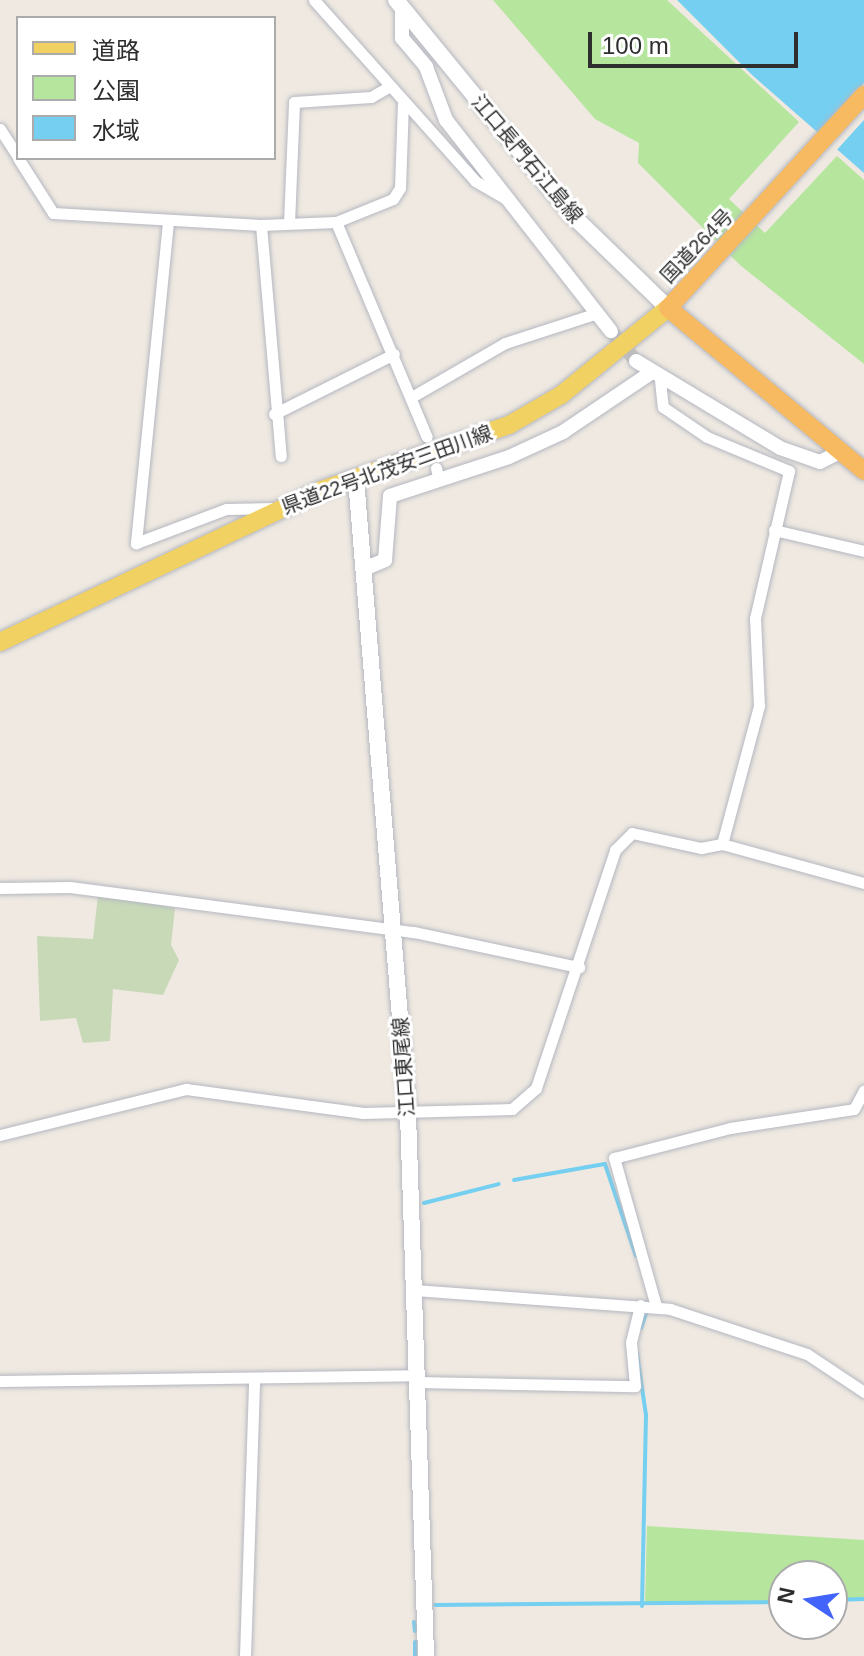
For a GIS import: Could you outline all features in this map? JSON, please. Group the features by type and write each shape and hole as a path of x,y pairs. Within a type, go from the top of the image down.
{"highway":[{"name":"国道264号","path":"864,95 716,260 668,308 864,471"}],"main road":[{"name":"江口長門石江島線","path":"399,4 572,215 668,308"},
{"name":"県道22号北茂安三田川線","path":"0,642 280,508 509,425 561,395 668,308"},
{"name":"江口東尾線","path":"356,479 408,1115 426,1656"}],"street":[{"path":"314,0 403,104 475,181 505,199"},
{"path":"399,4 402,38 426,67 446,120 594,314 611,331"},
{"path":"289,223 294,102 371,97 388,87"},
{"path":"19,160 53,213 261,225 336,222 393,199 400,188 403,104"},
{"path":"0,129 16,155"},
{"path":"168,222 136,543 226,509 280,508"},
{"path":"336,222 415,395 427,437"},
{"path":"261,225 274,414 281,456"},
{"path":"415,395 505,343 594,314"},
{"path":"274,414 394,354"},
{"path":"636,361 654,377 780,448 820,462 840,452"},
{"path":"364,569 385,560 386,500 438,474 563,432 654,377"},
{"path":"654,377 663,407 707,437 789,471 755,618 759,706 722,844"},
{"path":"774,530 864,551"},
{"path":"0,1135 54,1116 114,1111 186,1089 408,1115 523,1103 536,1088 625,838 642,833 701,848 722,844 864,883"},
{"path":"0,888 70,887 395,933 579,967"},
{"path":"656,1306 614,1158 730,1128 854,1109 864,1090"},
{"path":"413,1290 656,1306 807,1354 864,1392"},
{"path":"0,1381 417,1379 635,1386 631,1342 640,1305"},
{"path":"245,1656 254,1380"}],"green space":[{"path":"493,0 667,0 799,122 729,199 765,233 837,156 864,180 864,364 740,265 638,163 639,143 595,119"},
{"path":"98,895 175,908 171,945 179,960 163,995 113,989 110,1041 83,1043 76,1018 40,1021 37,936 93,939"},
{"path":"647,1526 864,1540 864,1599 848,1600 848,1560 768,1560 768,1601 645,1604"}],"water":[{"path":"677,0 864,0 864,173 751,74"}],"pier":[{"path":"864,83 864,120 834,153 816,136"}],"waterway":[{"path":"514,1180 605,1164 636,1256"},
{"path":"424,1203 499,1184"},
{"path":"641,1328 647,1311"},
{"path":"637,1354 646,1415 642,1606"},
{"path":"848,1600 864,1599"},
{"path":"435,1605 768,1602"},
{"path":"414,1622 415,1631"},
{"path":"415,1642 415,1656"}],"tunnel":[{"path":"611,331 636,361"}]}
